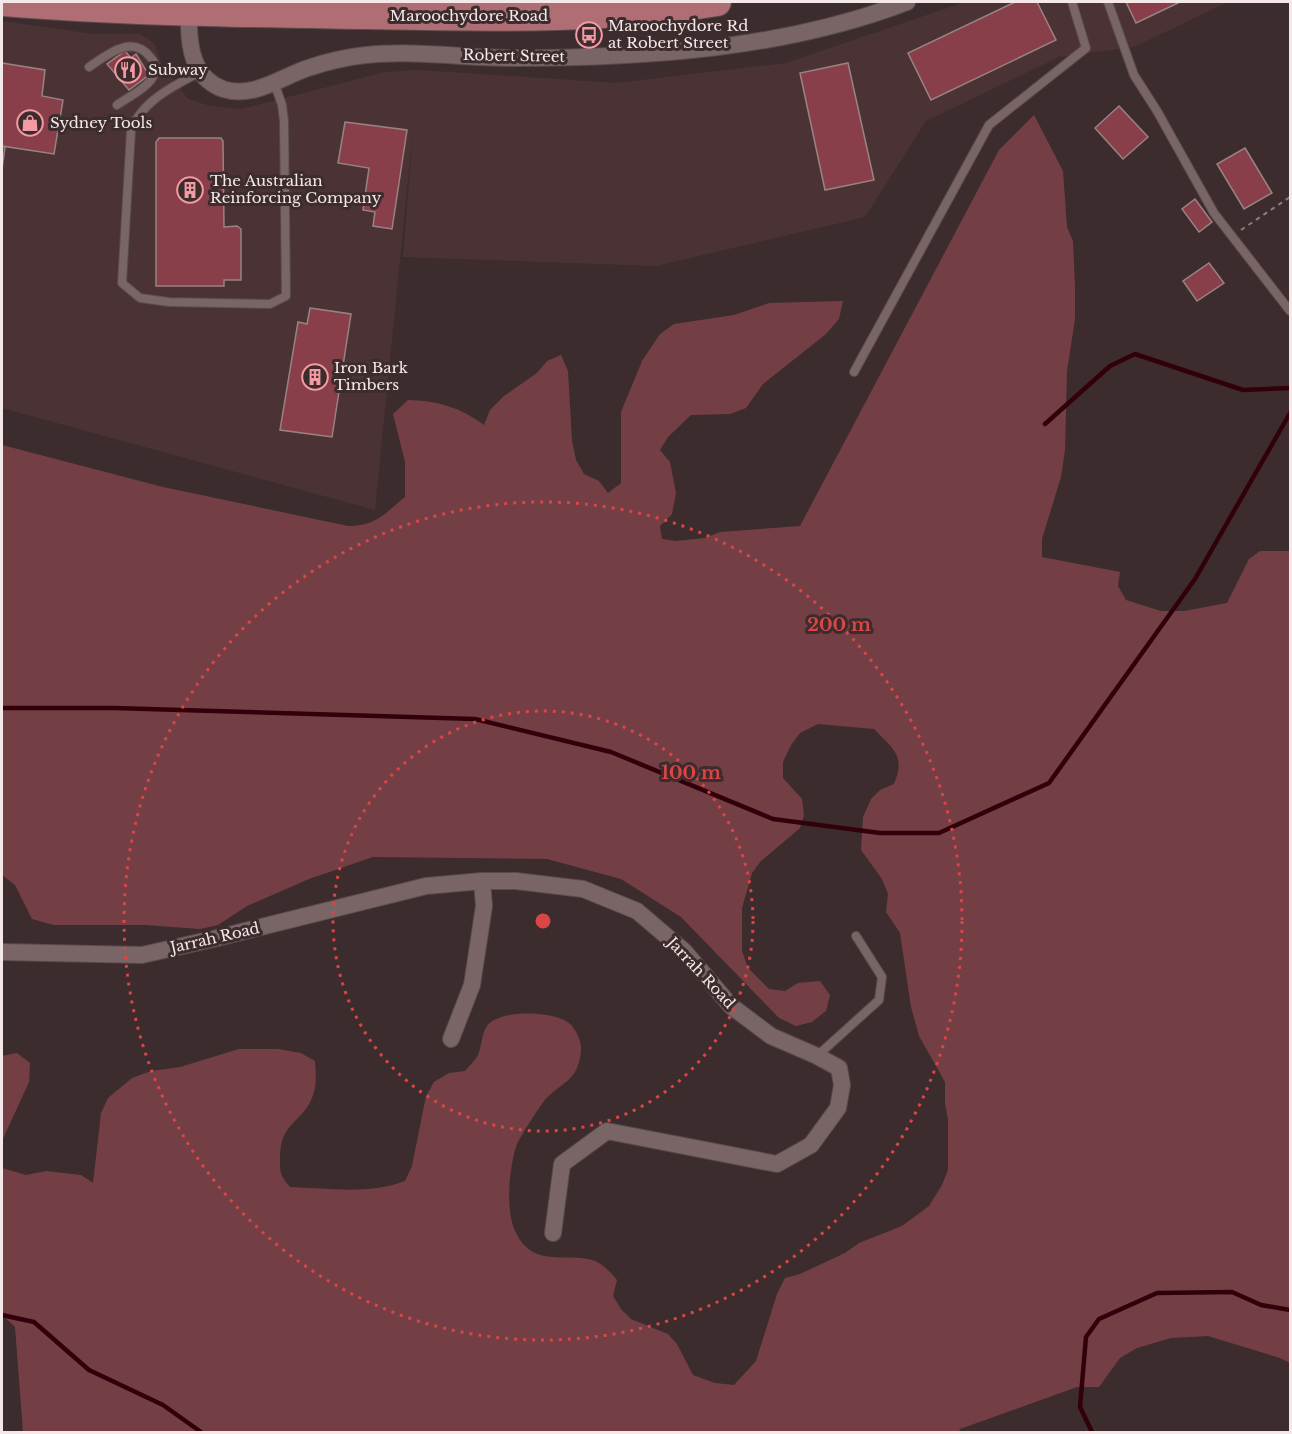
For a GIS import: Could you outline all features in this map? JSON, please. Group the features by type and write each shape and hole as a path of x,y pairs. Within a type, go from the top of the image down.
{"highway":[{"name":"Maroochydore Road","path":"4,2 550,17 636,12 717,2"}],"street":[{"name":"Robert Street","path":"200,72 217,86 233,91 252,91 311,67 364,55 411,53 480,57 567,57 710,48 819,28 907,2"},
{"path":"189,7 189,44 200,72"},
{"path":"452,1040 472,985 484,906 482,881"},
{"name":"Jarrah Road","path":"2,952 142,955 225,937 426,886 482,881 516,881 583,889 637,911 684,951 731,1006 771,1036 839,1068 842,1085 838,1107 812,1145 777,1164 607,1131 562,1164 553,1233"}],"lane":[{"path":"854,372 989,125 1086,48 1072,2"},
{"path":"1108,2 1134,75 1214,213 1290,311"},
{"path":"89,67 120,47 138,48 150,57 155,68 153,78 117,105"},
{"path":"200,72 171,88 152,102 135,121 131,131 122,283 140,298 169,302 270,304 286,296 284,121 282,105 274,82"},
{"path":"817,1056 879,1000 882,977 856,936"}],"path":[{"path":"1232,236 1290,197"}],"shaded area":[{"path":"965,2 1228,2 1134,47 1059,57 926,121 865,217 656,266 403,257 413,130 375,510 2,408 2,21 93,34 140,34 154,43 161,63 188,99 210,106 241,109 385,72 419,70 616,83 786,63"},
{"path":"1034,115 1063,171 1067,227 1073,241 1075,286 1075,319 1067,371 1065,450 1061,477 1042,539 1042,557 1120,572 1118,586 1126,600 1161,611 1184,611 1227,603 1249,559 1260,551 1290,551 1290,1363 1208,1336 1171,1338 1137,1348 1120,1358 1099,1387 1077,1387 960,1429 959,1432 23,1432 15,1327 2,1315 2,1168 26,1175 46,1171 81,1175 93,1183 101,1113 108,1098 132,1078 151,1071 180,1067 239,1049 278,1049 301,1053 315,1061 315,1084 308,1106 287,1130 284,1137 280,1158 282,1177 290,1187 348,1190 377,1188 405,1181 412,1166 426,1096 434,1082 449,1073 465,1071 473,1062 479,1053 487,1026 493,1020 514,1014 540,1014 562,1019 572,1026 578,1036 581,1044 579,1062 572,1076 544,1101 516,1147 509,1202 516,1233 530,1250 539,1254 588,1259 601,1264 617,1280 613,1296 631,1319 668,1334 677,1344 693,1375 715,1383 734,1385 756,1361 777,1294 785,1278 800,1274 845,1253 859,1243 902,1226 929,1206 948,1170 948,1119 945,1082 919,1036 911,1007 900,933 886,912 888,894 882,879 861,850 863,817 871,799 880,790 894,784 899,766 896,753 874,729 818,724 800,733 791,745 783,762 783,778 802,799 804,815 800,828 761,861 752,873 742,908 742,951 748,968 769,989 785,991 798,983 820,981 830,995 826,1011 812,1022 796,1026 779,1018 681,917 621,879 547,859 373,857 309,879 247,906 218,925 200,929 145,925 54,925 32,919 15,885 2,875 2,445 163,487 348,526 366,524 385,514 405,497 405,462 393,414 408,400 448,406 484,425 490,410 504,396 537,373 547,361 561,355 568,371 572,441 576,460 584,474 599,481 608,493 621,483 621,412 642,361 660,334 674,324 734,315 769,303 843,301 839,319 826,334 763,384 746,408 730,414 691,415 668,437 660,450 670,462 676,493 672,514 660,526 662,539 676,541 705,538 720,532 800,526 999,150"},
{"path":"17,1053 30,1063 29,1082 2,1141 2,1056"}],"building":[{"path":"1015,2 1037,2 1056,40 931,100 908,53"},
{"path":"1126,2 1180,2 1136,23"},
{"name":"Subway","path":"125,51 131,58 136,54 149,75 129,90 107,64"},
{"name":"Sydney Tools","path":"2,63 45,70 42,96 63,100 54,154 2,146"},
{"path":"848,63 874,180 825,190 800,73"},
{"path":"1119,106 1148,137 1123,159 1095,128"},
{"path":"345,122 407,130 392,229 373,226 375,212 363,210 369,168 338,163"},
{"name":"The Australian Reinforcing Company","path":"159,138 221,138 223,141 224,227 237,226 241,229 241,280 224,280 224,286 156,286 156,142"},
{"path":"2,146 5,147 2,169"},
{"path":"1245,148 1272,193 1244,209 1217,164"},
{"path":"1195,199 1212,222 1199,232 1182,209"},
{"path":"1209,263 1224,283 1197,301 1183,281"},
{"name":"Iron Bark Timbers","path":"310,308 351,314 332,437 280,430 298,322 307,324"}],"waterway":[{"path":"1045,424 1110,366 1135,354 1243,390 1290,388"},
{"path":"2,708 114,708 475,719 611,752 773,819 880,833 939,833 1049,783 1195,579 1290,413"},
{"path":"1092,1432 1080,1407 1086,1337 1099,1319 1157,1293 1232,1292 1261,1305 1290,1310"},
{"path":"2,1315 34,1322 89,1370 163,1405 201,1432"}],"place":[{"name":"Maroochydore Rd at Robert Street","path":"589,35"},
{"name":"Subway","path":"128,70"},
{"name":"Sydney Tools","path":"30,123"},
{"name":"The Australian Reinforcing Company","path":"190,190"},
{"name":"Iron Bark Timbers","path":"315,377"}]}
